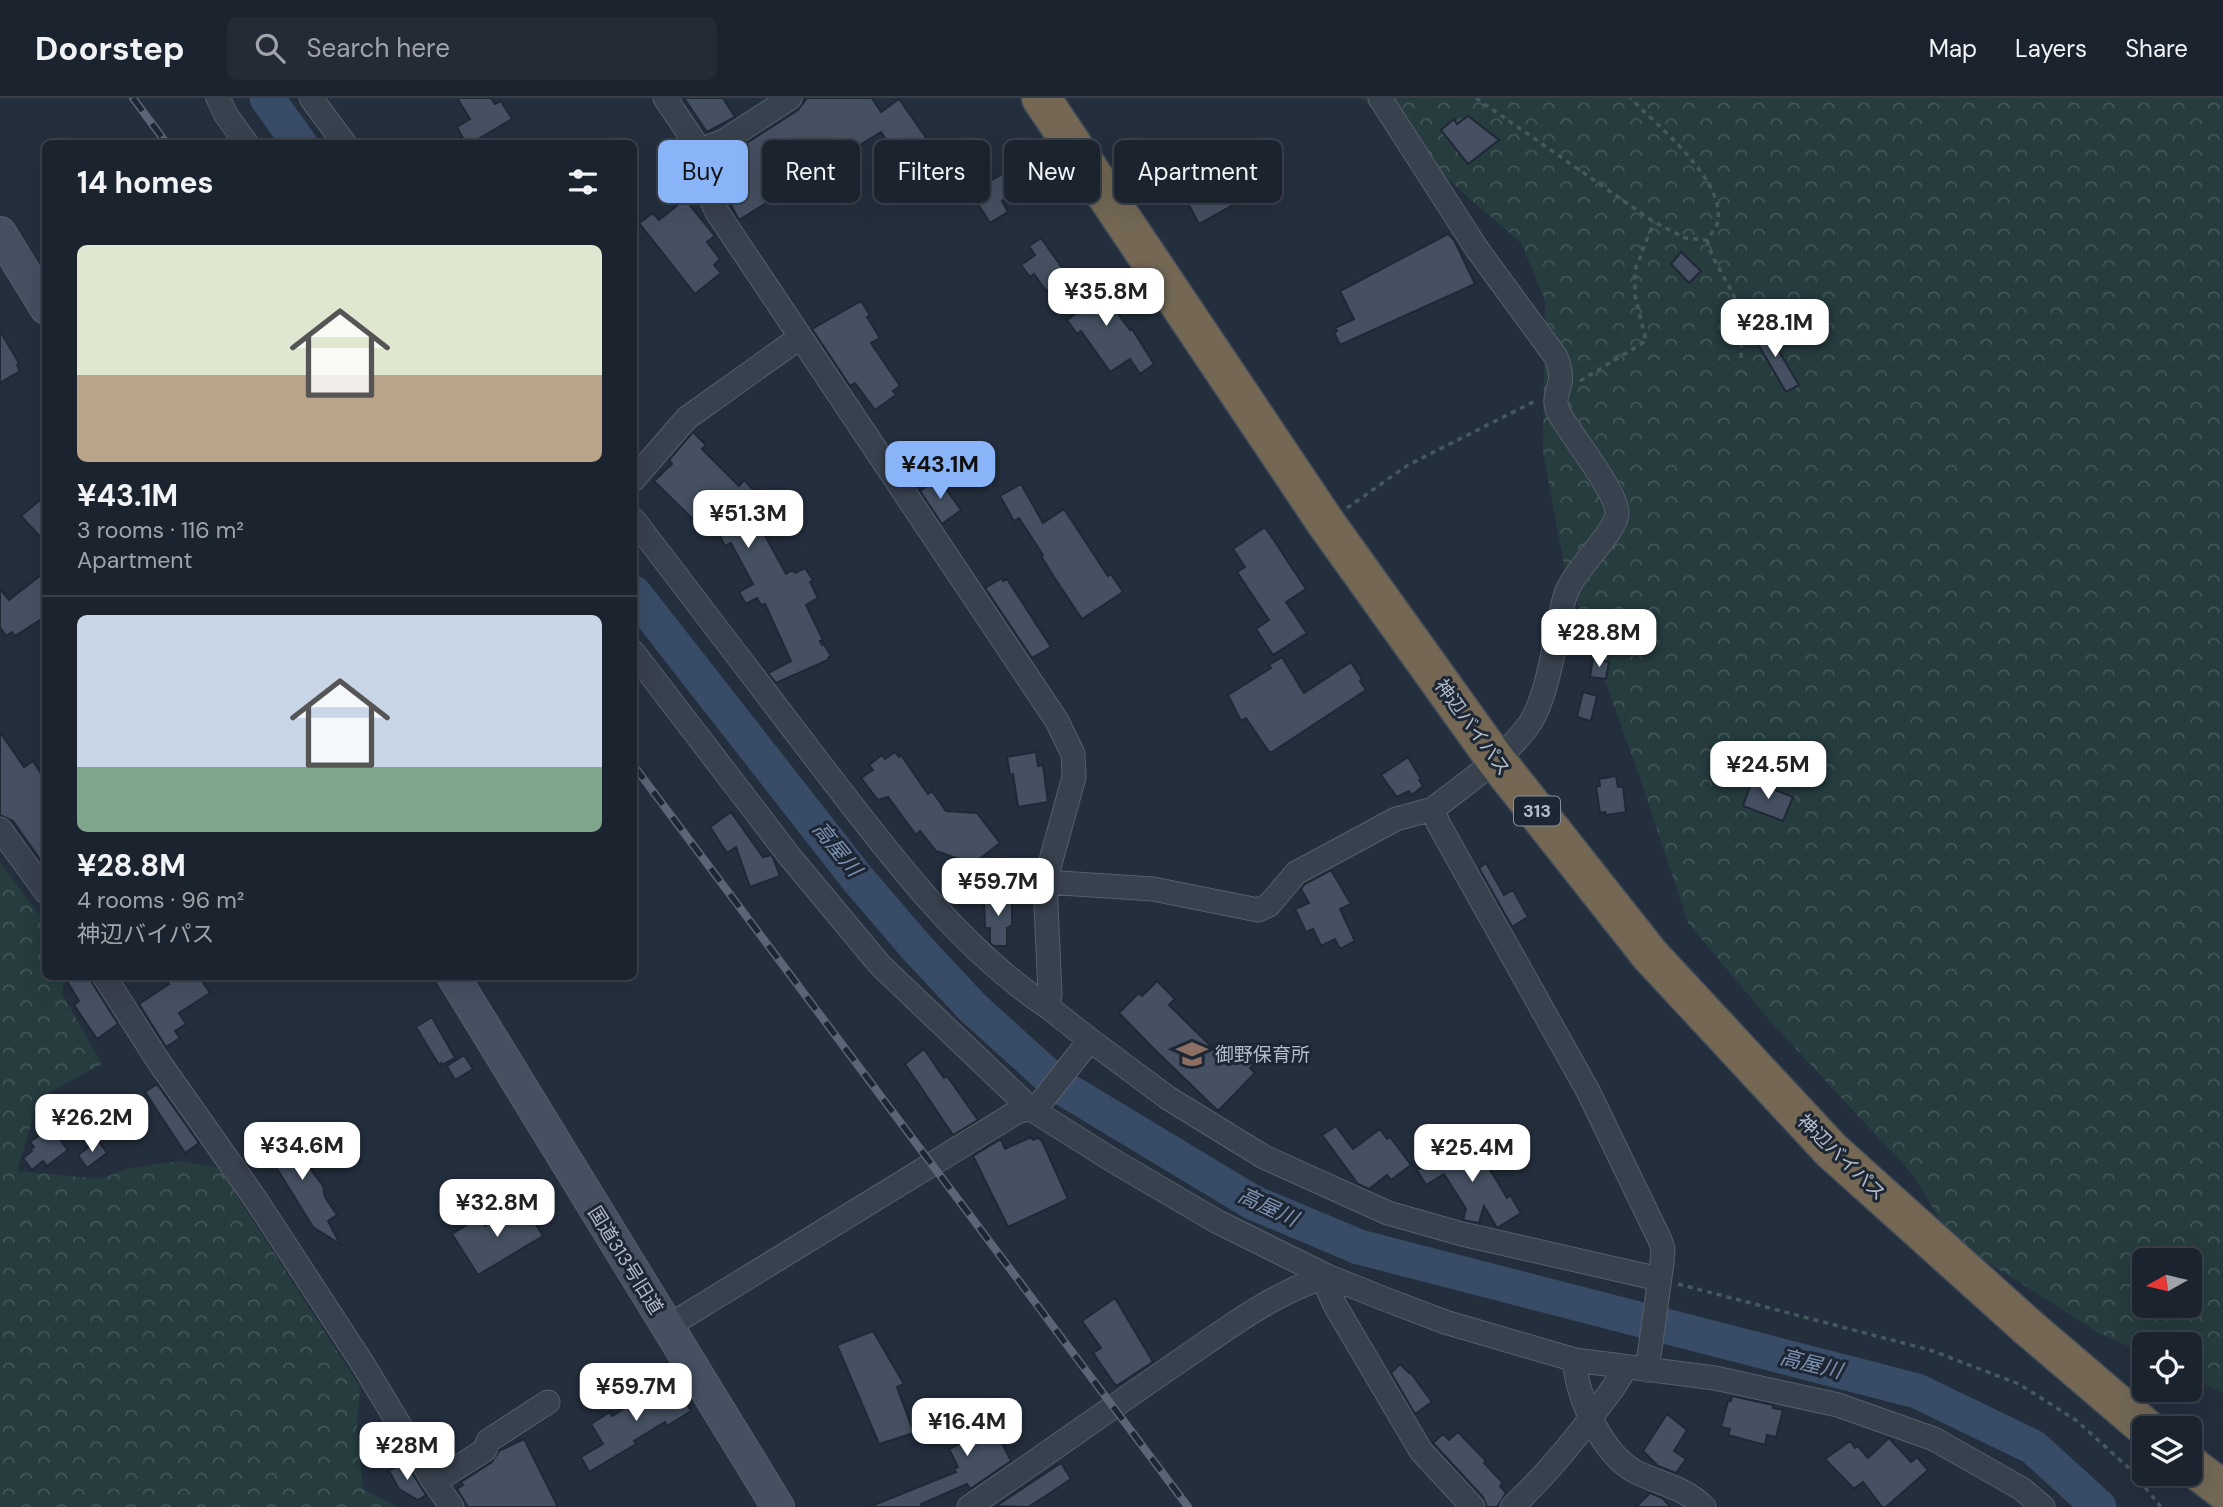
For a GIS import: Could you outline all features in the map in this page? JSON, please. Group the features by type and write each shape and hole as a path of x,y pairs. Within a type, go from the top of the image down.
{"highway":[{"name":"神辺バイパス","path":"1041,98 1326,523 1495,759 1650,955 1831,1150 2029,1328 2132,1416"},
{"path":"2202,1474 2223,1490"}],"street":[{"path":"218,98 226,115 244,140"},
{"path":"311,98 342,140"},
{"path":"665,98 693,140"},
{"path":"726,140 790,98"},
{"path":"1045,882 1153,889 1258,910 1269,905 1296,873 1396,819 1433,809 1495,759 1531,723 1537,710 1567,590 1574,576 1614,524 1618,513 1599,474 1558,411 1556,357 1477,249 1380,98"},
{"path":"713,203 799,338 1057,721 1073,754 1074,777 1045,882 1050,994 1048,1007"},
{"path":"0,233 42,301"},
{"path":"637,476 687,418 799,338"},
{"path":"637,524 911,879 978,949 1088,1043 1168,1098 1265,1157 1388,1213 1658,1283"},
{"path":"637,657 791,858 880,965 1037,1106 1112,1160 1216,1221 1327,1276 1445,1322 1575,1360 1640,1366 1715,1378 1838,1405 1934,1439 2022,1489 2043,1507"},
{"path":"1433,809 1438,823 1588,1091 1663,1249 1640,1366 1619,1382 1534,1486 1512,1507"},
{"path":"0,829 42,887"},
{"path":"107,980 159,1062 256,1200 452,1507"},
{"name":"国道313号旧道","path":"455,980 778,1507"},
{"path":"667,1327 1017,1112 1037,1106 1088,1043"},
{"path":"970,1507 1248,1314 1327,1276"},
{"path":"1327,1276 1329,1292 1336,1307 1406,1429 1421,1451 1473,1507"},
{"path":"1575,1360 1575,1373 1591,1418 1606,1446 1633,1471 1680,1488 1703,1507"},
{"path":"434,1482 485,1450 488,1441 548,1402"}],"path":[{"path":"1476,98 1654,222 1685,238 1707,240"},
{"path":"1630,98 1703,172 1716,199 1718,222 1707,240 1711,256 1738,306 1741,362"},
{"path":"1326,523 1408,465 1558,389 1582,380 1646,341 1635,295 1636,270 1654,222"},
{"path":"1658,1283 1930,1350 2019,1384 2077,1421 2131,1471 2161,1507"}],"green space":[{"path":"1361,98 2223,98 2223,1393 2202,1383 2202,1332 2132,1332 2132,1348 2097,1332 1951,1239 1914,1176 1772,1023 1688,923 1639,775 1565,570 1543,452 1545,300 1521,243"},
{"path":"0,862 42,918 42,980 63,980 63,995 102,1064 39,1098 17,1171 100,1179 130,1168 180,1161 219,1168 360,1387 357,1430 363,1489 398,1507 0,1507"}],"building":[{"path":"457,98 491,98 495,104 501,101 512,119 477,140 464,140 457,127 470,119"},
{"path":"684,98 723,98 735,117 707,132"},
{"path":"807,98 872,98 881,112 899,99 927,139 887,140 881,132 860,145 860,140 762,140 762,203 766,203 739,220 730,203 748,203 748,142 798,110"},
{"path":"1468,116 1499,140 1468,164 1441,130 1454,119 1457,124"},
{"path":"1004,173 1002,201 1008,212 990,223 977,203 990,203 990,181"},
{"path":"680,203 688,203 715,236 707,242 720,259 714,265 721,273 695,294 639,223 653,213 659,220"},
{"path":"1188,203 1236,203 1199,224"},
{"path":"1448,234 1454,240 1475,284 1340,345 1335,328 1354,319 1340,291"},
{"path":"1041,238 1068,276 1046,291 1034,274 1030,277 1021,265 1035,255 1029,246"},
{"path":"1681,252 1701,271 1689,283 1671,264"},
{"path":"1090,276 1130,330 1132,329 1154,364 1140,374 1130,359 1110,372 1081,331 1077,334 1067,320 1078,312 1065,294"},
{"path":"861,301 880,338 871,343 900,386 893,391 896,395 875,410 855,383 850,386 812,329"},
{"path":"1763,325 1799,385 1786,392 1751,332"},
{"path":"0,331 19,363 17,365 20,371 0,383"},
{"path":"693,432 706,445 702,449 739,486 744,480 757,494 753,498 769,529 763,532 786,574 805,568 813,580 810,582 818,598 806,605 823,640 820,641 831,656 828,660 776,683 768,673 791,661 765,604 761,605 757,598 746,604 739,592 753,584 731,543 725,546 716,528 709,535 654,481 672,464 669,460"},
{"path":"938,478 961,510 942,524 920,491"},
{"path":"1021,484 1043,523 1064,509 1108,576 1111,574 1123,592 1082,619 1019,518 1014,521 1000,496"},
{"path":"42,498 42,539 21,516"},
{"path":"1265,527 1306,589 1286,602 1307,633 1273,655 1256,629 1269,620 1237,572 1245,567 1233,549"},
{"path":"42,574 42,619 15,636 12,632 6,636 0,627 0,589 9,600"},
{"path":"1002,578 1003,581 1007,579 1051,647 1032,658 985,588"},
{"path":"1282,657 1304,693 1351,662 1366,690 1269,752 1246,718 1241,721 1228,695 1271,668 1269,665"},
{"path":"1593,659 1609,662 1606,679 1590,677"},
{"path":"1583,692 1597,696 1591,721 1577,717"},
{"path":"0,732 24,767 33,761 42,775 42,862 13,821 0,815"},
{"path":"895,752 899,757 901,755 928,794 932,791 946,811 977,813 1000,843 973,864 936,851 920,831 916,835 888,797 878,800 861,778 873,770 869,765 882,755 885,759"},
{"path":"1036,752 1038,766 1043,765 1048,802 1018,807 1013,774 1010,775 1007,757"},
{"path":"1408,757 1423,786 1412,795 1409,791 1397,797 1381,775"},
{"path":"1616,776 1618,787 1623,787 1626,812 1606,815 1605,812 1600,813 1596,787 1600,786 1599,779"},
{"path":"1752,781 1793,797 1783,821 1743,806"},
{"path":"731,812 763,857 771,855 780,876 750,887 736,847 727,853 710,827"},
{"path":"1486,863 1504,895 1513,890 1528,917 1512,927 1479,868"},
{"path":"1331,870 1351,904 1340,909 1355,941 1340,949 1335,939 1321,946 1313,929 1306,932 1295,909 1309,903 1301,889 1305,884"},
{"path":"984,895 1012,895 1012,925 1007,928 1007,946 994,946 990,943 990,928 985,928"},
{"path":"66,980 90,980 118,1024 97,1039 74,1005 79,1001"},
{"path":"166,980 202,980 210,993 179,1013 186,1024 175,1031 180,1038 166,1047 139,1004 169,984"},
{"path":"1157,981 1175,999 1169,1005 1223,1058 1234,1047 1253,1065 1250,1068 1255,1073 1218,1111 1119,1013 1139,993 1142,996"},
{"path":"432,1017 455,1058 442,1065 439,1065 416,1027"},
{"path":"924,1049 978,1120 953,1135 905,1064"},
{"path":"464,1055 473,1069 455,1080 447,1066"},
{"path":"157,1084 199,1143 185,1153 145,1092"},
{"path":"1336,1126 1353,1149 1380,1129 1387,1139 1390,1137 1411,1165 1391,1180 1387,1175 1369,1189 1358,1184 1322,1135"},
{"path":"50,1127 68,1150 47,1166 43,1161 32,1170 23,1158 34,1147 30,1142"},
{"path":"285,1132 287,1136 294,1132 304,1146 297,1151 323,1186 325,1197 337,1215 328,1221 340,1244 313,1227 263,1146"},
{"path":"1031,1137 1033,1140 1038,1138 1042,1141 1068,1199 1008,1227 973,1156 1001,1139 1005,1149"},
{"path":"1471,1138 1507,1198 1510,1195 1521,1213 1497,1228 1484,1206 1479,1223 1463,1220 1466,1209 1444,1174 1426,1185 1417,1170"},
{"path":"98,1140 107,1153 87,1168 78,1155"},
{"path":"525,1206 543,1236 478,1275 452,1234 479,1217 485,1226 498,1218 500,1221"},
{"path":"1115,1298 1153,1362 1116,1386 1093,1353 1101,1348 1082,1321"},
{"path":"873,1331 904,1384 897,1387 914,1433 879,1444 837,1345"},
{"path":"1400,1364 1410,1372 1432,1402 1415,1414 1391,1373"},
{"path":"671,1378 691,1411 667,1426 665,1422 634,1441 636,1444 589,1472 581,1457 603,1444 591,1424 610,1412 612,1416"},
{"path":"1732,1396 1773,1405 1773,1408 1783,1410 1776,1437 1767,1435 1765,1445 1728,1435 1730,1429 1721,1427"},
{"path":"993,1397 1013,1437 1002,1443 1011,1461 970,1489 967,1484 921,1504 922,1507 869,1507 956,1472 954,1469 958,1467 949,1449 978,1435 966,1411"},
{"path":"1667,1414 1687,1430 1674,1451 1686,1459 1676,1473 1658,1466 1643,1451"},
{"path":"1458,1432 1503,1483 1500,1486 1506,1493 1497,1507 1487,1507 1483,1497 1433,1443 1443,1434 1449,1440"},
{"path":"1889,1438 1911,1462 1917,1457 1928,1470 1886,1507 1882,1507 1863,1482 1854,1489 1825,1459 1850,1441 1868,1458"},
{"path":"524,1439 558,1507 468,1507 457,1489 463,1485 461,1482 492,1462 499,1451"},
{"path":"403,1463 426,1495 418,1500 399,1489 389,1471"},
{"path":"1061,1463 1071,1479 1044,1497 1028,1507 996,1506"},
{"path":"1650,1493 1662,1498 1671,1507 1636,1507"}],"waterway":[{"name":"高屋川","path":"267,98 297,140"},
{"name":"高屋川","path":"637,597 857,878 917,948 972,1007 1058,1085 1252,1202 1359,1247 1917,1391 2033,1447 2099,1507"}],"railway":[{"path":"133,98 164,140"},
{"path":"637,770 1188,1507"}],"place":[{"name":"御野保育所","path":"1192,1054"}]}
